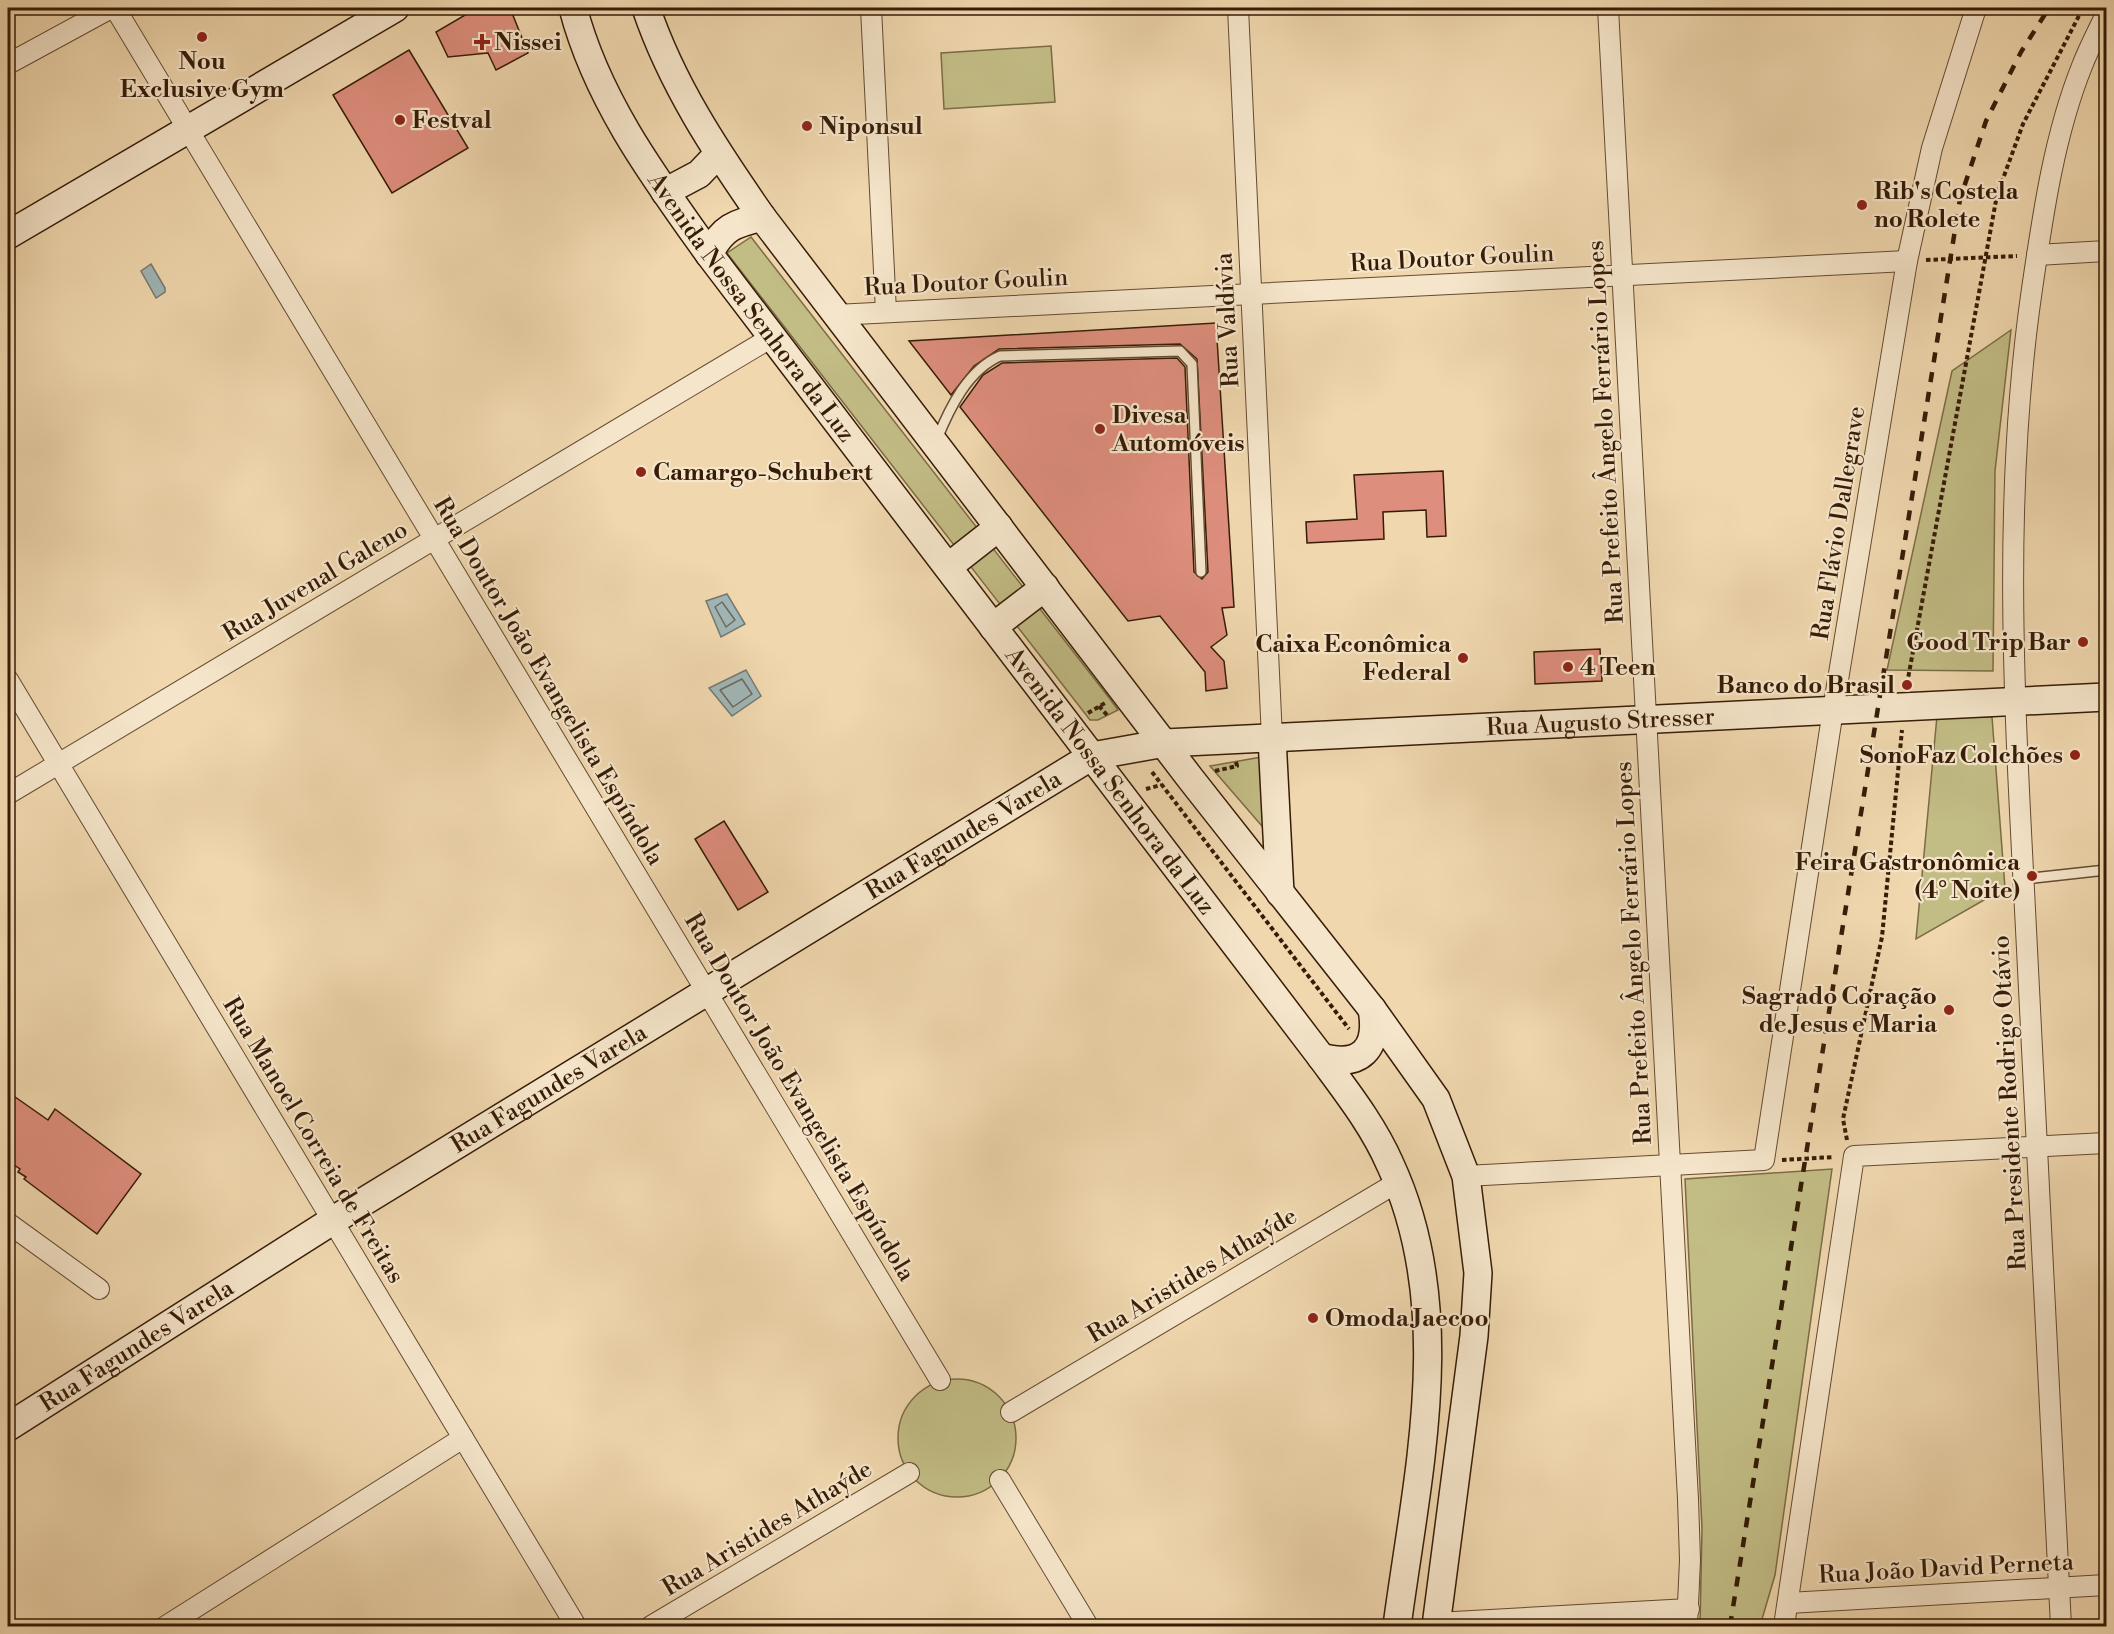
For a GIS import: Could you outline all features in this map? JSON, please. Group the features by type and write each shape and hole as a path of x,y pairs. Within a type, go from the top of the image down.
{"main road":[{"path":"8,235 395,8"},
{"name":"Avenida Nossa Senhora da Luz","path":"573,8 601,84 637,150 709,254 1321,1057 1373,1131 1398,1182 1419,1254 1425,1294 1428,1370 1397,1626"},
{"path":"646,8 668,63 718,154 762,217 1280,893 1372,1009 1436,1099 1466,1176 1476,1241 1478,1301 1436,1625"},
{"path":"665,192 699,174 718,154"},
{"path":"709,254 719,235 727,229 762,217"},
{"path":"948,567 999,527"},
{"path":"993,627 1045,587"},
{"name":"Rua Augusto Stresser","path":"1092,756 1165,743 2106,697"},
{"path":"1272,738 1280,893"},
{"name":"Rua Fagundes Varela","path":"8,1427 332,1221 1092,756"},
{"path":"1321,1057 1337,1061 1353,1058 1365,1051 1373,1042 1376,1030 1372,1009"}],"street":[{"path":"8,64 113,8"},
{"name":"Rua Doutor João Evangelista Espíndola","path":"113,8 940,1380"},
{"path":"870,8 886,312"},
{"name":"Rua Valdívia","path":"1238,8 1272,738"},
{"name":"Rua Prefeito Ângelo Ferrário Lopes","path":"1608,8 1671,1165 1688,1509 1688,1618"},
{"name":"Rua Flávio Dallegrave","path":"1764,1160 1833,710 1907,261 1932,148 1976,8"},
{"name":"Rua Presidente Rodrigo Otávio","path":"2061,1626 2015,702 2013,468 2022,357 2037,255 2068,106 2083,64 2106,14"},
{"path":"2037,255 2106,251"},
{"name":"Rua Doutor Goulin","path":"835,315 1907,261"},
{"name":"Rua Juvenal Galeno","path":"8,794 772,337"},
{"name":"Rua Manoel Correia de Freitas","path":"8,680 576,1626"},
{"path":"1784,1626 1854,1156 2106,1143"},
{"path":"1466,1176 1764,1160"},
{"name":"Rua Aristides Athaýde","path":"1011,1412 1398,1182"},
{"path":"8,1223 99,1289"},
{"path":"166,1626 463,1438"},
{"name":"Rua Aristides Athaýde","path":"651,1626 909,1473"},
{"path":"1000,1480 1088,1626"},
{"name":"Rua João David Perneta","path":"1788,1603 2106,1585"},
{"path":"1436,1625 1688,1618"}],"lane":[{"path":"935,444 953,405 975,374 985,363 1000,356 1180,351 1192,364 1201,572"},
{"path":"2024,879 2106,870"}],"path":[{"path":"1907,685 1997,195 2023,124 2083,8"},
{"path":"1907,261 2037,255"},
{"path":"1086,715 1110,699"},
{"path":"1099,706 1107,715"},
{"path":"1764,1160 1854,1156 1845,1137 1843,1119 1882,936 1902,729"},
{"path":"1215,771 1238,766 1235,762"},
{"path":"1152,772 1352,1032"},
{"path":"1146,789 1168,784"}],"shaded area":[{"path":"1051,46 1055,102 944,109 941,53"},
{"path":"751,237 1118,710 1098,720 1090,720 727,253"},
{"path":"2011,330 1995,471 1993,671 1887,670 1952,371"},
{"path":"1937,716 1992,717 2005,888 1916,939"},
{"path":"1262,757 1268,833 1210,766"},
{"path":"1832,1169 1775,1575 1760,1626 1700,1626 1702,1528 1685,1179"},
{"path":"957,1379 980,1383 999,1396 1012,1415 1016,1438 1012,1461 999,1480 980,1493 957,1497 934,1493 915,1480 902,1461 898,1438 902,1415 915,1396 934,1383"}],"water":[{"path":"151,264 165,288 165,292 156,298 141,271"},
{"path":"727,594 745,624 721,637 706,601"},
{"path":"746,670 761,696 732,716 709,688"}],"building":[{"name":"Nissei","path":"477,8 510,8 528,53 496,70 488,53 448,57 436,32"},
{"name":"Festval","path":"409,50 468,148 392,193 333,95"},
{"name":"Divesa Automóveis","path":"1216,323 1234,607 1222,608 1227,635 1211,647 1224,661 1227,688 1206,691 1205,672 1160,616 1128,621 960,407 983,375 1002,363 1177,358 1185,367 1194,572 1202,579 1208,572 1197,359 1180,344 999,349 974,366 951,395 909,341"},
{"path":"1443,471 1446,536 1427,537 1426,510 1383,512 1384,539 1307,543 1306,522 1357,519 1354,475"},
{"name":"4 Teen","path":"1600,649 1602,681 1535,684 1534,652"},
{"path":"724,821 768,892 738,910 695,839"},
{"path":"8,1092 48,1120 55,1109 141,1174 97,1234 24,1179 26,1177 18,1172 20,1169 8,1161"}],"railway":[{"path":"1730,1626 1960,199 1986,121 2021,52 2049,8"}],"place":[{"name":"Nou Exclusive Gym","path":"202,37"},
{"name":"Nissei","path":"482,42"},
{"name":"Festval","path":"400,120"},
{"name":"Niponsul","path":"807,126"},
{"name":"Rib's Costela no Rolete","path":"1862,205"},
{"name":"Divesa Automóveis","path":"1100,429"},
{"name":"Camargo-Schubert","path":"641,472"},
{"name":"Good Trip Bar","path":"2083,642"},
{"name":"Caixa Econômica Federal","path":"1463,658"},
{"name":"4 Teen","path":"1568,667"},
{"name":"Banco do Brasil","path":"1907,685"},
{"name":"SonoFaz Colchões","path":"2075,755"},
{"name":"Feira Gastronômica (4° Noite)","path":"2032,876"},
{"name":"Sagrado Coração de Jesus e Maria","path":"1949,1010"},
{"name":"Omoda Jaecoo","path":"1313,1318"}]}
